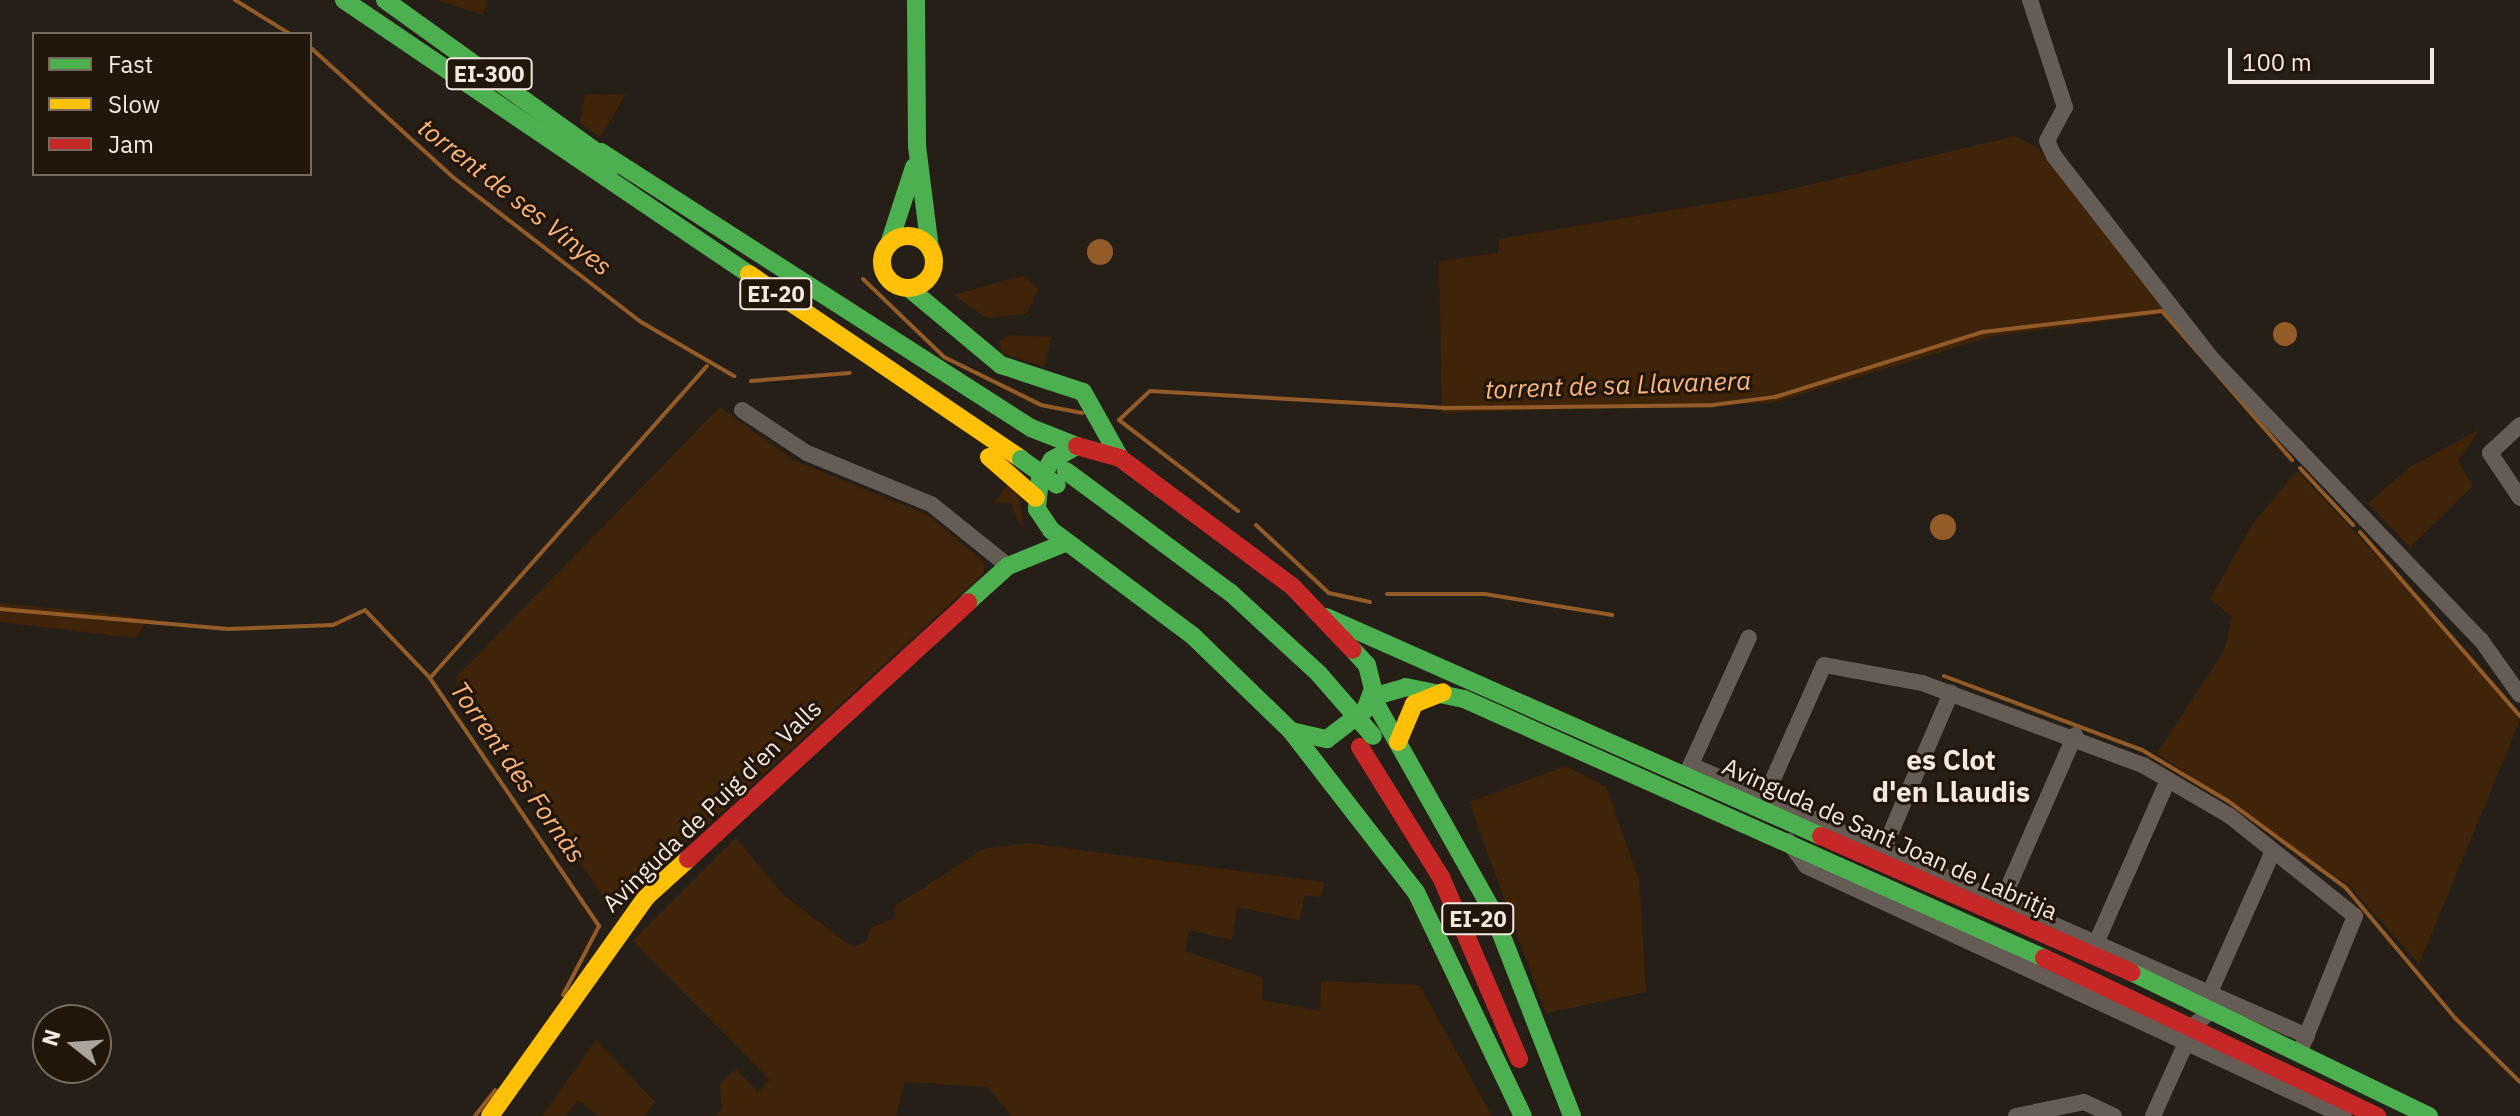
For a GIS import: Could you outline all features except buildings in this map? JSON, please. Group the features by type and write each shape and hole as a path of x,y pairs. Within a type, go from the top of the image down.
{"main road":[{"name":"EI-300","path":"344,0 530,128 588,180 1025,482 1065,543 1193,636 1291,731"},
{"name":"EI-300","path":"385,0 594,148 1031,428 1120,458 1233,536 1326,617 1367,665 1372,697"},
{"path":"916,0 917,146 932,258 954,322"},
{"name":"EI-20","path":"530,128 1026,452"},
{"path":"917,146 889,244 884,274 954,322 982,353 1069,383 1098,413 1120,458"},
{"name":"EI-20","path":"594,148 1062,478 1313,679 1367,742 1455,869 1557,1116"},
{"path":"889,244 907,236 932,258"},
{"path":"910,289 932,258"},
{"path":"1080,446 1098,413"},
{"name":"Avinguda de Puig d'en Valls","path":"1008,566 1037,504 1052,460 1080,446"},
{"name":"Avinguda de Puig d'en Valls","path":"490,1116 646,897 1008,566 1065,543"},
{"name":"Avinguda de Sant Joan de Labritja","path":"1326,617 1688,770 2212,1000 2304,1042 2429,1116"},
{"name":"Avinguda de Sant Joan de Labritja","path":"1372,697 1406,687 1443,692 1787,840 2190,1033 2377,1116"},
{"path":"1398,742 1414,704 1443,692"},
{"path":"1291,731 1315,740 1336,735 1372,697 1491,908 1572,1116"},
{"path":"1291,731 1416,892 1523,1116"},
{"name":"EI-20","path":"1367,742 1441,877 1541,1116"}],"street":[{"path":"2030,0 2065,107 2047,141 2054,156 2213,360 2481,640 2520,695"},
{"path":"742,410 807,453 931,504 1008,566"},
{"path":"2520,425 2490,453 2520,498"},
{"path":"1688,770 1749,637"},
{"path":"1766,795 1824,665 1951,693 2075,735 2168,780 2273,851 2355,916 2304,1042"},
{"path":"1885,846 1951,693"},
{"path":"2003,899 2075,735"},
{"name":"Avinguda de Sant Joan de Labritja","path":"1688,770 1766,795 1885,846 2097,941 2212,1000"},
{"path":"2097,941 2168,780"},
{"path":"2153,1116 2190,1033 2212,1000 2273,851"},
{"name":"Avinguda de Sant Joan de Labritja","path":"2190,1033 2344,1116"},
{"path":"2016,1116 2084,1102 2114,1116"}],"shaded area":[{"path":"438,0 488,0 483,15"},
{"path":"626,94 600,137 580,123 585,95"},
{"path":"2016,136 2039,149 2169,313 1993,336 1772,403 1442,413 1439,261 1498,253 1499,239 1775,193"},
{"path":"1100,239 1109,243 1113,252 1109,261 1100,265 1091,261 1087,252 1091,243"},
{"path":"1023,276 1038,289 1026,314 987,318 953,295"},
{"path":"2285,322 2294,325 2297,334 2294,343 2285,346 2276,343 2273,334 2276,325"},
{"path":"1008,335 1051,337 1044,367 1002,353 999,342"},
{"path":"720,407 795,461 928,515 984,562 984,573 613,911 455,678"},
{"path":"2480,429 2458,462 2473,486 2410,547 2368,503 2410,467"},
{"path":"2297,471 2478,663 2520,720 2419,964 2351,887 2157,753 2225,649 2232,617 2210,599 2254,522"},
{"path":"1009,483 1020,498 1023,530 1010,503 995,502"},
{"path":"1943,514 1952,518 1956,527 1952,536 1943,540 1934,536 1930,527 1934,518"},
{"path":"0,603 149,619 135,638 0,622"},
{"path":"1566,766 1606,787 1639,880 1646,992 1546,1013 1469,802"},
{"path":"736,838 783,895 852,947 867,941 870,928 895,918 895,906 983,849 1028,843 1324,882 1321,897 1305,895 1299,920 1237,907 1232,940 1189,930 1185,951 1263,978 1262,1000 1320,1011 1321,981 1419,985 1492,1116 1012,1116 987,1087 905,1082 896,1116 714,1116 722,1110 720,1083 736,1069 758,1092 770,1080 633,941"},
{"path":"596,1040 655,1102 644,1116 598,1116 578,1100 565,1116 542,1116"}],"waterway":[{"name":"torrent de ses Vinyes","path":"235,0 287,32"},
{"name":"torrent de ses Vinyes","path":"312,49 454,178 641,322 734,376"},
{"name":"torrent de sa Llavanera","path":"863,279 944,357 1041,405 1082,413"},
{"name":"torrent de sa Llavanera","path":"1238,511 1119,420 1150,391 1443,408 1713,405 1775,397 1983,332 2162,311 2292,460"},
{"name":"Torrent des Fornàs","path":"563,995 599,926 430,678 707,366"},
{"name":"torrent de sa Llavanera","path":"751,381 850,373"},
{"name":"torrent de sa Llavanera","path":"2300,468 2353,525"},
{"path":"1256,525 1329,593 1370,602"},
{"name":"torrent de sa Llavanera","path":"2360,532 2520,716"},
{"path":"1387,594 1485,594 1612,615"},
{"path":"0,609 228,629 333,625 365,610 430,678"},
{"path":"1944,676 2142,750 2228,801 2346,888 2455,1018 2520,1082"},
{"name":"Torrent des Fornàs","path":"475,1116 495,1090"}],"traffic: fast":[{"path":"344,0 749,274"},
{"path":"385,0 615,165"},
{"path":"916,0 917,146 930,249"},
{"path":"601,152 1031,428 1077,446"},
{"path":"889,244 914,167"},
{"path":"910,289 1001,365 1083,392 1120,458"},
{"path":"1077,446 1052,460 1040,479 1037,509 1051,530 1192,635 1291,731 1327,739 1365,710 1373,689 1367,665 1353,650"},
{"path":"1021,459 1057,485"},
{"path":"1066,471 1231,593 1319,674"},
{"path":"968,602 1008,566 1065,543"},
{"path":"1326,617 1821,836"},
{"path":"1319,674 1373,736"},
{"path":"1372,697 1406,687 1464,699 2044,958"},
{"path":"1372,697 1491,908 1572,1116"},
{"path":"1291,731 1416,892 1523,1116"},
{"path":"2131,972 2429,1116"}],"traffic: slow":[{"path":"908,236 926,244 934,262 926,280 908,288 890,280 882,262 890,244 908,236"},
{"path":"749,274 1021,459"},
{"path":"989,457 1036,498"},
{"path":"1398,742 1414,704 1443,692"},
{"path":"490,1116 646,897 688,859"}],"traffic: jam":[{"path":"1077,446 1120,458 1292,586 1353,650"},
{"path":"688,859 968,602"},
{"path":"1360,747 1441,877 1519,1059"},
{"path":"1821,836 2131,972"},
{"path":"2044,958 2377,1116"}],"district":[{"name":"es Clot d'en Llaudis","path":"1951,776"}]}
